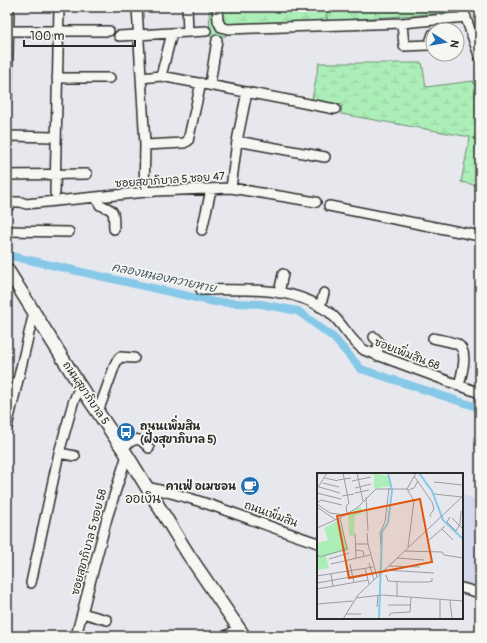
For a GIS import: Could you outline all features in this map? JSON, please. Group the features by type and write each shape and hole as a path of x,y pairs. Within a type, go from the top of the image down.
{"main road":[{"name":"ถนนสุขาภิบาล 5","path":"8,274 34,312 80,386 125,451 188,554 242,632"}],"street":[{"path":"7,99 9,7"},
{"path":"55,193 54,174 59,7"},
{"path":"137,7 146,145 144,192"},
{"path":"187,7 188,32"},
{"path":"217,7 219,24 221,27 228,29 402,23 439,18 466,17"},
{"path":"462,7 480,58"},
{"path":"437,22 439,18"},
{"path":"402,23 404,46 425,45"},
{"path":"8,31 110,31"},
{"path":"119,36 206,31"},
{"path":"161,76 172,33"},
{"path":"146,145 184,143 188,141 206,84 217,40"},
{"path":"141,78 161,76 334,109"},
{"path":"57,78 110,78"},
{"path":"232,188 237,141 247,92"},
{"path":"7,136 55,137"},
{"path":"237,141 325,156"},
{"path":"7,175 87,174"},
{"name":"ซอยสุขาภิบาล 5 ซอย 47","path":"8,206 14,209 21,208 26,204 144,192 232,188 316,202"},
{"path":"202,230 211,190"},
{"path":"96,198 100,205 112,210 114,229"},
{"path":"329,206 480,236"},
{"path":"7,230 69,232"},
{"path":"279,293 283,274"},
{"name":"ซอยเพิ่มสิน 68","path":"201,290 294,295 320,307 334,316 356,345 377,356 480,393"},
{"path":"320,307 324,293"},
{"path":"7,427 34,312"},
{"path":"374,337 379,342 377,356"},
{"path":"433,338 460,347 464,359 459,386"},
{"path":"98,412 116,362 120,357 134,358"},
{"path":"31,583 59,453 72,403 80,386"},
{"path":"125,451 137,439 142,440 149,448"},
{"name":"ซอยสุขาภิบาล 5 ซอย 58","path":"76,636 125,451"},
{"path":"59,453 75,456"},
{"name":"ถนนเพิ่มสิน","path":"146,487 167,491 317,543"},
{"path":"463,588 480,594"},
{"path":"82,613 107,620"},
{"path":"226,636 242,632"}],"shaded area":[{"path":"463,495 480,501 480,590 463,584"}],"green space":[{"path":"209,7 326,7 327,21 227,25 226,36 210,37"},
{"path":"326,7 452,7 453,9 446,13 327,21"},
{"path":"319,63 422,63 426,87 473,81 480,101 480,186 461,182 470,137 341,114 342,105 312,99"}],"waterway":[{"name":"คลองหนองควายหาย","path":"7,255 214,302 261,304 298,311 334,338 361,369 480,408"}],"place":[{"name":"ถนนเพิ่มสิน (ฝั่งสุขาภิบาล 5)","path":"126,432"},
{"name":"คาเฟ่ อเมซอน","path":"250,486"}],"district":[{"name":"ออเงิน","path":"143,499"}]}
